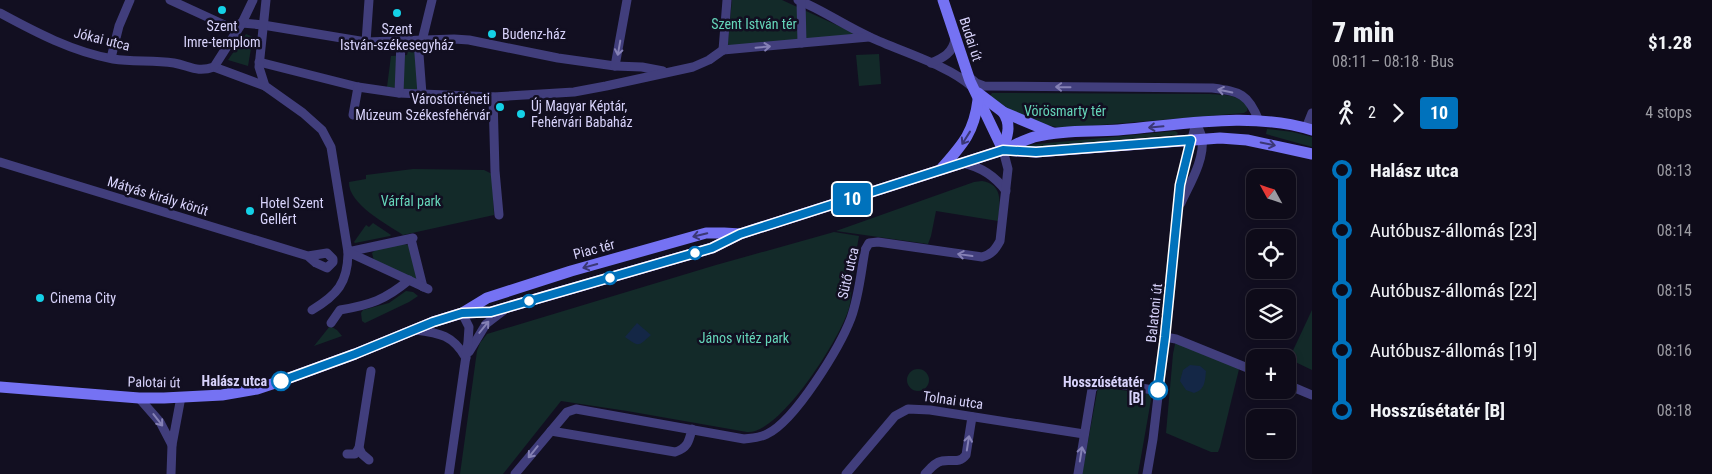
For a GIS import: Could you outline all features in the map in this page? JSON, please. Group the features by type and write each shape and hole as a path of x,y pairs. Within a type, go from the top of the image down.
{"main road":[{"name":"Budai út","path":"943,0 973,88 1003,150"},
{"name":"Budai út","path":"973,88 1003,112 1055,133"},
{"path":"940,170 968,135 975,117 978,100"},
{"path":"1003,112 1008,120 1009,128 1003,150"},
{"path":"1003,150 1033,137 1055,133 1196,123 1259,121 1288,124 1309,129"},
{"path":"1003,150 1036,152 1220,138 1247,140 1312,154"},
{"name":"Piac tér","path":"462,313 491,312 712,248 740,234 1003,150"},
{"name":"Piac tér","path":"389,340 462,313 486,298 571,271 706,234 724,232 740,234"},
{"name":"Palotai út","path":"0,387 140,398 222,395 257,389 389,340"}],"street":[{"path":"111,58 119,26 130,0"},
{"path":"170,0 229,26 242,23 262,25 366,42 469,40 567,60 667,71"},
{"path":"253,0 242,23 214,67 265,86 303,113 322,130 331,147 348,252 348,268 340,287 329,300 312,310"},
{"path":"265,86 259,62 266,0"},
{"path":"366,42 369,0"},
{"path":"422,94 420,41 432,0"},
{"path":"616,66 627,0"},
{"path":"723,50 727,0"},
{"path":"799,1 802,43"},
{"path":"799,1 869,37 931,63 961,78 973,88"},
{"name":"Jókai utca","path":"0,13 75,48 111,58 174,63 204,71 214,67"},
{"path":"259,62 358,87 399,93 492,97 574,92 693,66 709,60 723,50 869,37"},
{"path":"931,63 948,54 953,47 955,39"},
{"path":"399,93 401,42"},
{"path":"968,75 984,86 1212,88 1229,90 1252,103 1259,121"},
{"path":"353,115 358,87"},
{"path":"492,97 499,215"},
{"path":"1309,129 1312,112"},
{"name":"Balatoni út","path":"1147,474 1165,337 1180,185 1197,139 1196,123"},
{"name":"Sütő utca","path":"515,474 567,412 576,409 744,439 766,435 776,428 809,392 848,325 854,310 865,250 868,245 878,242 982,257 996,250 1000,241 1008,170 1003,150"},
{"name":"Mátyás király körút","path":"0,162 308,256"},
{"path":"963,163 988,173 1006,191"},
{"path":"412,239 426,288 409,280 348,252 412,239"},
{"path":"331,323 340,310 375,302 394,292 409,280"},
{"path":"329,300 340,310"},
{"path":"466,359 474,341 486,324 512,306"},
{"path":"449,474 469,327 462,313"},
{"path":"414,330 437,332 446,337 456,344 466,359"},
{"path":"1165,337 1183,342 1246,367"},
{"path":"347,454 355,454 359,448 371,371"},
{"path":"1078,474 1092,389 1098,382 1158,390"},
{"path":"1296,388 1312,395"},
{"path":"140,398 160,422 172,445"},
{"path":"171,474 172,445 181,398"},
{"name":"Tolnai utca","path":"846,474 895,416 908,409 1084,434"},
{"path":"925,474 940,461 963,460 966,455 972,417"},
{"path":"551,430 676,452 683,449 689,443 692,429"},
{"path":"359,448 362,454 369,460"}],"green space":[{"name":"Szent István tér","path":"732,0 782,0 854,33 854,38 727,50"},
{"path":"246,34 253,37 248,66 228,60"},
{"path":"418,50 421,90 387,87 391,56 407,55 408,51"},
{"path":"879,54 881,84 859,86 856,55"},
{"name":"Vörösmarty tér","path":"992,93 1210,94 1236,97 1248,107 1244,113 1065,128 1035,121 1015,113 990,96"},
{"path":"1267,129 1293,132 1312,137 1312,147 1266,134"},
{"path":"1175,131 1178,133 1177,135 1030,148 1027,145"},
{"name":"Várfal park","path":"413,169 484,170 492,174 494,215 403,235 361,206 350,190 349,182 366,179 366,175"},
{"path":"982,181 994,186 999,196 998,221 936,211 928,244 836,231 974,182"},
{"path":"373,223 391,235 355,243 366,225 369,227"},
{"name":"János vitéz park","path":"834,232 859,236 851,300 844,322 822,361 792,402 776,418 761,429 747,432 561,401 503,474 460,474 477,351 487,334 716,265"},
{"path":"402,244 411,245 420,279 414,281 374,261 372,253 378,248"},
{"path":"406,291 413,292 418,296 365,323 362,321 361,313 363,310 389,303"},
{"path":"1312,310 1312,370 1296,362 1296,349 1294,349"},
{"path":"330,326 342,336 314,346"},
{"path":"1176,339 1240,365 1218,452 1211,452 1166,433"},
{"path":"918,369 928,376 929,380 922,390 918,391 908,384 907,380 914,370"},
{"path":"1098,387 1152,394 1138,474 1082,474"}],"water":[{"path":"637,323 651,335 641,344 633,343 625,337"},
{"path":"1190,365 1200,366 1206,371 1205,382 1198,392 1194,393 1186,390 1180,381 1183,370"}],"bus line":[{"name":"10","path":"281,381 355,354 433,322 462,313 491,312 650,267 712,248 740,234 1003,150 1036,152 1191,140 1180,185 1158,390"}],"place":[{"name":"Szent Imre-templom","path":"222,10"},
{"name":"Szent István-székesegyház","path":"397,13"},
{"name":"Budenz-ház","path":"492,34"},
{"name":"Várostörténeti Múzeum Székesfehérvár","path":"500,107"},
{"name":"Új Magyar Képtár, Fehérvári Babaház","path":"521,114"},
{"name":"Hotel Szent Gellért","path":"250,211"},
{"name":"Cinema City","path":"40,298"},
{"name":"Halász utca","path":"281,381"},
{"name":"Hosszúsétatér [B]","path":"1158,390"}]}
